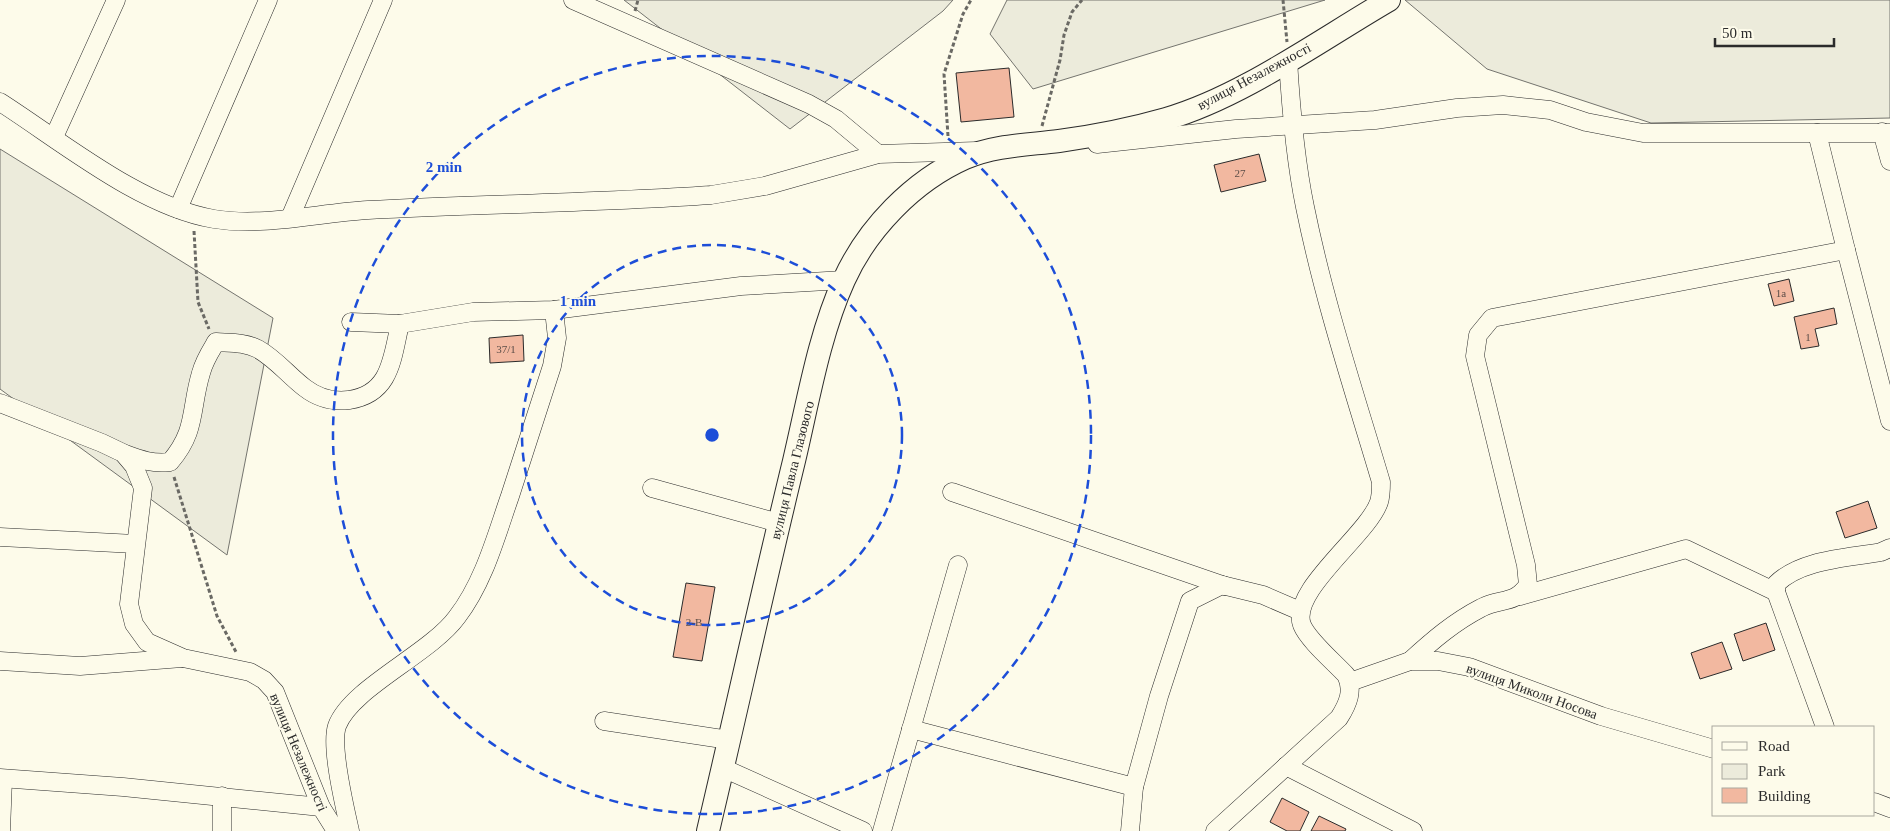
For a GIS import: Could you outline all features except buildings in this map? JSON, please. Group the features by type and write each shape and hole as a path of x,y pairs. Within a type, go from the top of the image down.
{"main road":[{"name":"вулиця Незалежності","path":"957,155 1096,136 1185,112 1225,95 1389,0"},
{"name":"вулиця Павла Глазового","path":"708,831 779,523 827,328 844,280 865,244 897,205 957,155"}],"street":[{"path":"54,136 116,0"},
{"path":"184,211 268,0"},
{"path":"290,218 383,0"},
{"path":"573,0 810,104 836,119 878,154"},
{"path":"1215,831 1339,718 1348,704 1350,682 1346,675 1304,630 1300,612 1301,605 1373,515 1380,500 1381,482 1330,315 1305,208 1292,125 1288,60"},
{"path":"0,102 54,136 113,177 184,211 222,220 246,221 290,218 368,210 711,195 765,186 878,154 957,155"},
{"path":"1097,144 1292,125 1375,120 1457,108 1503,105 1550,110 1586,122 1643,133 1886,132 1890,161"},
{"path":"1817,133 1890,421"},
{"path":"1520,596 1528,585 1526,565 1475,356 1478,335 1492,318 1846,250"},
{"path":"351,322 400,324 473,312 554,310 741,286 844,280"},
{"path":"350,831 335,742 337,727 343,714 362,695 427,647 457,618 477,583 494,545 552,366 557,338 554,310"},
{"path":"0,403 146,462 170,462 186,440 195,411 201,373 216,342 239,343 256,348 314,394 327,399 343,401 361,398 381,385 390,366 400,324"},
{"name":"вулиця Незалежності","path":"123,453 134,466 143,488 129,604 134,624 147,642 183,658 250,672 264,680 275,692 321,807 336,831"},
{"path":"652,488 779,523"},
{"path":"952,492 1225,586 1263,595 1300,612"},
{"path":"0,537 135,544"},
{"path":"1825,726 1776,592 1776,584 1786,574 1816,564 1882,552 1890,548"},
{"path":"1410,661 1444,630 1484,606 1686,549 1776,592"},
{"path":"882,831 958,564"},
{"path":"1130,831 1134,787 1159,696 1190,601 1222,585 1225,586"},
{"path":"0,661 80,666 183,658"},
{"name":"вулиця Миколи Носова","path":"1350,682 1410,661 1438,661 1469,667 1601,716 1712,748"},
{"path":"604,721 730,740"},
{"path":"911,729 1134,787"},
{"path":"1286,766 1413,831"},
{"path":"723,768 863,831"},
{"path":"2,831 1,778 222,796 321,807"},
{"path":"222,796 222,831"},
{"path":"1875,802 1890,808"}],"path":[{"path":"957,155 944,74 963,14 971,0"},
{"path":"1036,143 1052,92 1064,35 1072,12 1082,0"},
{"path":"1283,0 1288,60"},
{"path":"184,211 195,239 198,302 216,342"},
{"path":"170,462 217,616 232,646 250,672"}],"green space":[{"path":"624,0 953,0 943,11 790,129"},
{"path":"1007,0 1325,0 1033,89 990,34"},
{"path":"1405,0 1890,0 1890,118 1651,123 1487,69"},
{"path":"0,149 273,318 227,555 0,389"}]}
